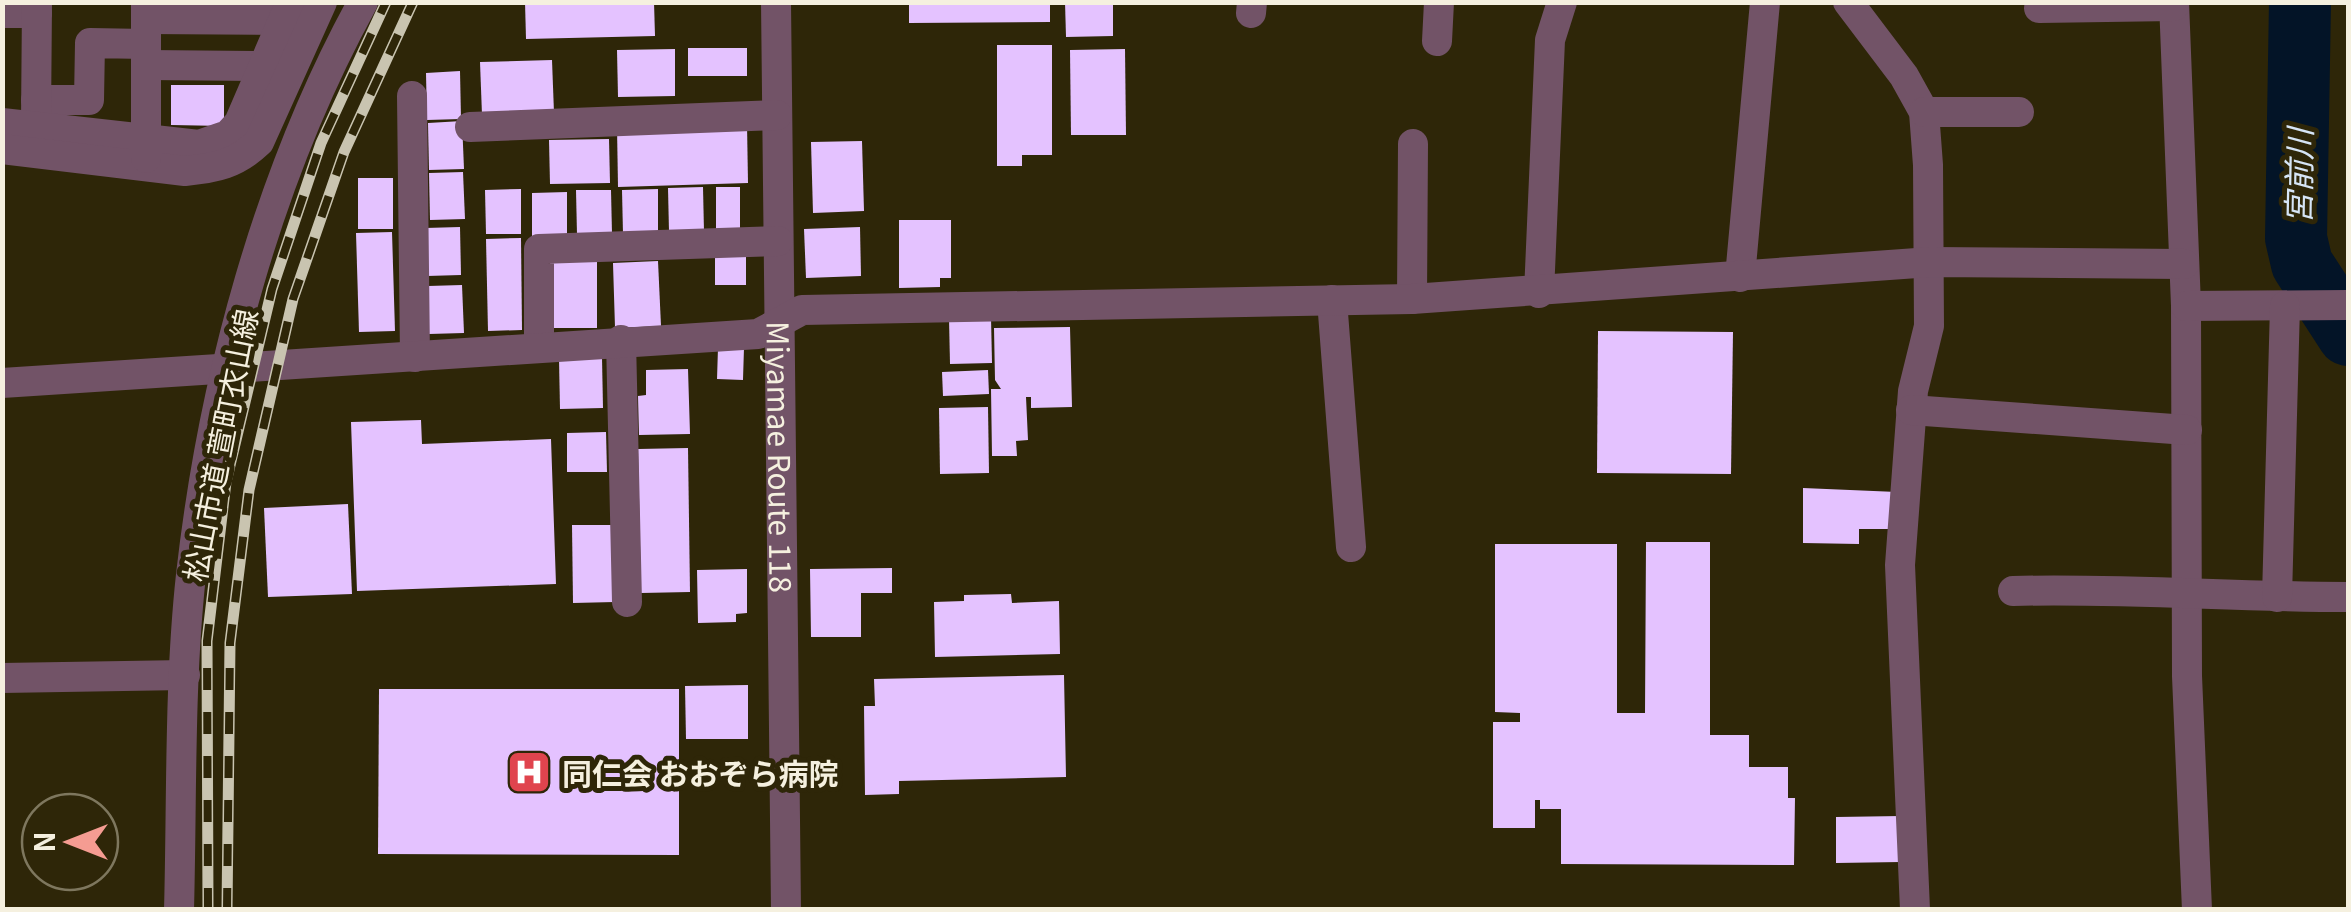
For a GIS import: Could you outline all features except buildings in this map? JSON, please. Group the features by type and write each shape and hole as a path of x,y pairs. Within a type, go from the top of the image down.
{"street":[{"path":"2,122 36,126 146,152 185,171 215,168 241,159 259,142 322,2"},
{"name":"松山市道 萱町衣山線","path":"180,910 191,576 228,370 263,238 302,128 362,2"},
{"name":"Miyamae Route 118","path":"776,2 786,910"},
{"path":"1438,41 1439,2"},
{"path":"1539,293 1550,40 1562,2"},
{"path":"1740,277 1766,2"},
{"path":"1848,2 1904,76 1924,112 1929,326 1911,410 1900,564 1915,910"},
{"path":"2039,8 2174,4 2186,306 2188,596 2197,910"},
{"path":"2,13 37,8 36,126"},
{"path":"146,152 228,135 239,123 287,11"},
{"path":"2,148 89,100 90,43 287,11"},
{"path":"146,33 146,152"},
{"path":"146,33 264,66"},
{"path":"412,96 414,358"},
{"path":"1924,112 2019,112"},
{"path":"470,127 777,116"},
{"path":"1412,299 1413,144"},
{"path":"539,348 539,249 778,241"},
{"path":"2,383 758,334 802,310 1412,299 1539,293 1930,262 2184,264"},
{"path":"1332,300 1351,546"},
{"path":"2186,306 2347,305"},
{"path":"2277,596 2299,306"},
{"path":"621,340 628,602"},
{"path":"1911,410 2187,430"},
{"path":"2013,591 2142,588 2188,596 2348,596"},
{"path":"2,678 185,675"}],"waterway":[{"name":"宮前川","path":"2300,2 2296,238 2302,264 2348,335"}],"railway":[{"path":"208,910 207,641 226,482 272,289 321,143 386,2"},
{"path":"227,910 230,643 249,490 293,299 344,152 413,2"}],"place":[{"name":"同仁会 おおぞら病院","path":"529,772"}]}
